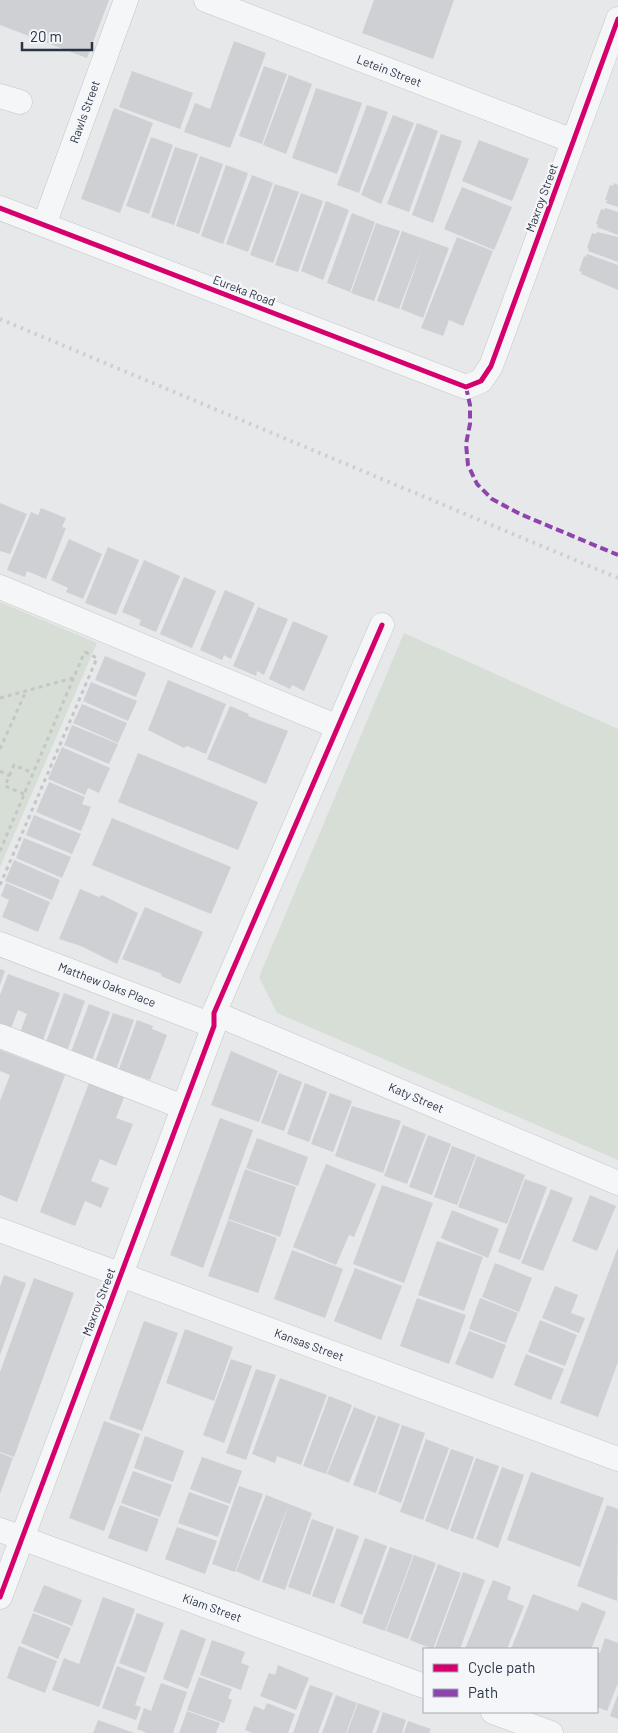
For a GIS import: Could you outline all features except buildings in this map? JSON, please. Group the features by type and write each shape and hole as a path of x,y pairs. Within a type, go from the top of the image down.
{"street":[{"name":"Rawls Street","path":"44,225 126,0"},
{"name":"Letein Street","path":"206,0 573,141"},
{"name":"Maxroy Street","path":"480,381 492,366 618,19"},
{"name":"Eureka Road","path":"0,208 452,383 466,387 480,381"},
{"path":"0,587 338,727"},
{"name":"Maxroy Street","path":"0,1597 11,1534 120,1274 214,1020 382,625"},
{"name":"Matthew Oaks Place","path":"0,944 214,1020"},
{"name":"Katy Street","path":"214,1020 618,1183"},
{"path":"0,1036 183,1107"},
{"name":"Kansas Street","path":"0,1230 618,1459"},
{"name":"Kiam Street","path":"11,1534 423,1686"},
{"path":"496,1713 551,1733"}],"path":[{"path":"0,851 88,644"},
{"path":"0,885 97,658 85,652"},
{"path":"0,698 74,678"},
{"path":"0,749 26,691"},
{"path":"24,794 5,786 14,765 33,773"},
{"path":"0,771 10,776"}],"shaded area":[{"path":"0,602 97,643 0,867"},
{"path":"404,633 618,729 618,1160 277,1013 259,977"}],"railway":[{"path":"0,319 618,578"}],"marked path":[{"path":"466,387 470,405 470,424 466,444 468,465 477,484 492,499 520,514 618,555"}],"cycle path":[{"path":"0,208 466,387 481,381 491,366 618,19"},
{"path":"0,1597 214,1026 214,1013 382,625"}]}
